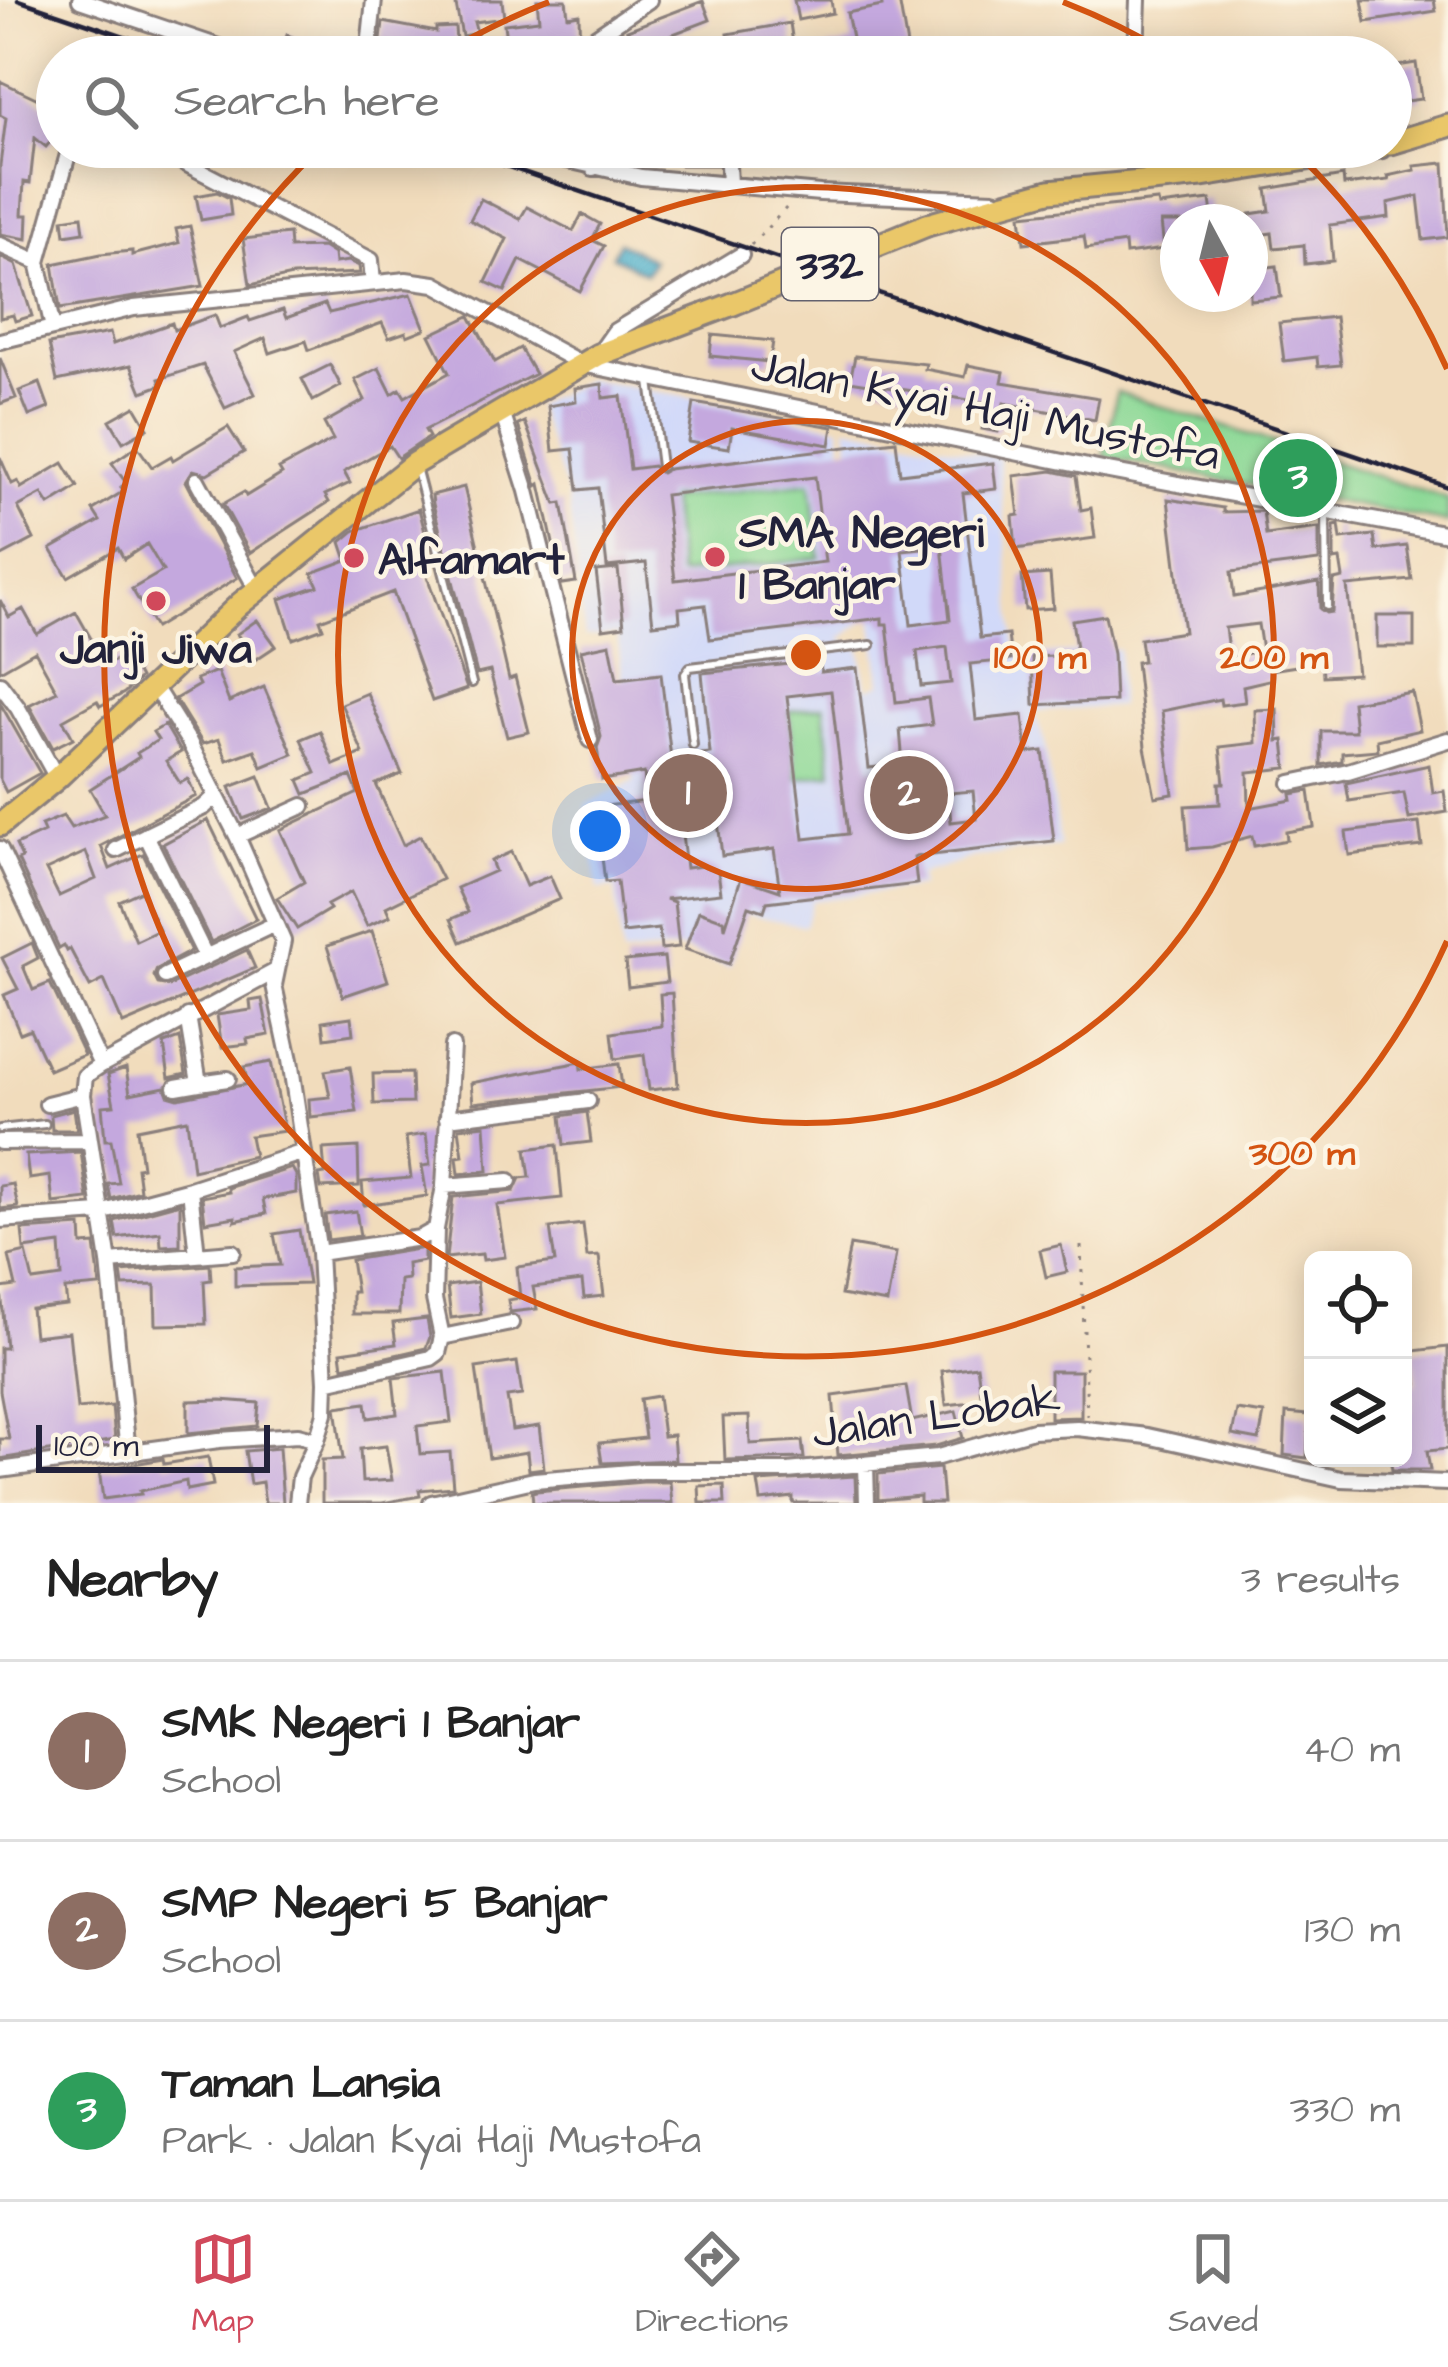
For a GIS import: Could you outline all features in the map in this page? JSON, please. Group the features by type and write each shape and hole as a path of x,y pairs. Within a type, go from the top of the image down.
{"main road":[{"path":"1412,137 1448,126"},
{"name":"332","path":"0,825 57,778 257,590 415,464 590,360 927,225 1005,200 1245,168"}],"street":[{"path":"80,0 187,36"},
{"path":"370,36 374,0"},
{"path":"596,36 649,0"},
{"path":"1137,36 1138,0"},
{"path":"52,328 38,262 64,168"},
{"path":"194,168 371,260 374,283"},
{"path":"593,168 640,177 801,191 1005,200"},
{"path":"729,168 729,184"},
{"path":"1159,168 1162,181"},
{"path":"0,245 38,262"},
{"path":"590,360 615,331 741,255"},
{"name":"Jalan Kyai Haji Mustofa","path":"0,341 134,308 406,280 435,284 590,360 650,381 1448,534"},
{"path":"502,412 590,740"},
{"path":"197,480 257,590"},
{"path":"0,684 57,778"},
{"path":"154,688 237,836 284,941 274,972 319,1253 326,1382 325,1413 300,1477 297,1503"},
{"path":"1291,783 1448,740"},
{"path":"116,850 216,796"},
{"path":"237,836 303,806"},
{"path":"146,835 206,957"},
{"path":"0,849 101,1065"},
{"path":"165,976 275,924"},
{"path":"128,1453 109,1262 83,1095 85,1076 274,972"},
{"path":"188,1016 199,1083"},
{"path":"326,1382 438,1353 442,1337 434,1299 436,1228 444,1186 452,1046"},
{"path":"176,1087 228,1078"},
{"path":"47,1104 83,1095"},
{"path":"447,1118 588,1101"},
{"path":"0,1142 89,1141"},
{"path":"0,1220 100,1213 304,1152"},
{"path":"444,1186 508,1181"},
{"path":"190,1189 197,1255"},
{"path":"319,1253 419,1238 436,1228"},
{"path":"109,1262 233,1252"},
{"path":"442,1337 512,1323"},
{"name":"Jalan Lobak","path":"431,1503 517,1484 643,1471 787,1471 938,1457 1033,1430 1087,1429 1148,1436 1341,1479 1448,1483"},
{"path":"0,1470 219,1440 298,1435 317,1440"},
{"path":"866,1463 867,1503"},
{"path":"517,1484 519,1503"}],"lane":[{"path":"650,381 661,466"},
{"path":"415,464 472,683"},
{"path":"1326,511 1327,606"},
{"path":"693,745 685,674 690,667 871,645"},
{"path":"0,1129 45,1124"}],"path":[{"path":"741,255 801,191"},
{"path":"1081,1246 1087,1429"}],"shaded area":[{"path":"587,379 840,426 864,621 841,639 860,648 867,689 881,684 847,426 999,457 1016,656 1119,649 1119,706 1034,712 1045,743 1060,846 976,857 920,875 921,887 812,901 805,926 746,914 730,967 681,949 622,956 615,888 598,890 586,805 635,781 617,635 585,637 567,493 536,406"}],"green space":[{"path":"1117,392 1448,499 1448,523 1104,457"},
{"path":"811,482 820,558 679,575 670,499"},
{"path":"824,706 832,773 796,778 789,711"}],"water":[{"path":"619,242 653,260 646,273 612,256"}],"building":[{"path":"455,0 502,0 504,18 474,22 477,33 462,36"},
{"path":"537,0 566,0 568,16 579,14 580,36 505,36 504,24 539,20"},
{"path":"794,0 831,0 833,13 798,20"},
{"path":"881,0 899,0 905,36 852,36 847,13 882,6"},
{"path":"1362,0 1434,0 1436,11 1366,22"},
{"path":"703,1 710,20 668,36 629,36 627,30"},
{"path":"383,22 436,32 436,28 455,27 456,36 381,36"},
{"path":"790,23 792,36 728,36"},
{"path":"1416,63 1421,99 1412,100 1412,64"},
{"path":"0,81 36,98 30,183 24,182 22,215 28,215 27,239 0,234 6,118 0,115"},
{"path":"1444,163 1448,237 1423,240 1418,196 1388,203 1389,217 1330,225 1333,261 1305,264 1304,245 1274,248 1272,233 1268,234 1267,189 1343,176 1344,185 1389,180 1388,176 1415,170 1414,166"},
{"path":"217,192 229,198 231,215 201,220 196,196"},
{"path":"481,199 520,219 527,207 573,231 582,214 600,224 592,240 604,246 580,291 520,260 505,291 486,282 507,239 470,220"},
{"path":"1158,201 1160,250 1126,254 1125,243 1086,249 1084,236 1024,243 1021,215"},
{"path":"82,216 84,232 65,235 63,219"},
{"path":"190,226 203,286 60,309 53,264 101,254 132,251 132,255 179,243 176,229"},
{"path":"289,234 290,248 323,247 334,254 335,263 348,261 359,266 360,273 292,276 250,285 243,239"},
{"path":"0,257 16,265 32,316 15,321 13,315 0,318"},
{"path":"1277,266 1281,297 1268,298 1268,267"},
{"path":"411,294 425,329 407,336 406,332 389,338 382,323 309,350 306,341 270,353 265,338 234,352 255,394 225,408 203,365 159,379 161,385 142,392 131,365 57,381 49,344 110,333 113,344 172,323 174,330 215,315 220,328 283,310 286,318 325,304 329,313"},
{"path":"470,316 495,362 520,348 535,374 425,430 429,437 398,458 390,446 344,472 350,483 325,495 329,502 250,553 223,504 244,492 246,496 282,474 279,469 333,440 324,423 365,400 355,380 379,368 392,394 400,389 405,397 449,373 430,335"},
{"path":"1335,317 1341,365 1318,367 1317,357 1284,361 1279,323"},
{"path":"712,335 773,341 770,362 710,356"},
{"path":"855,356 926,364 925,369 965,377 968,365 1004,372 1002,382 1099,398 1095,420 1004,403 998,432 982,429 988,403 850,381"},
{"path":"0,358 16,398 0,404"},
{"path":"330,365 341,386 313,401 302,379"},
{"path":"40,383 49,408 29,416 19,391"},
{"path":"602,384 603,398 621,396 630,469 653,466 661,473 896,441 900,474 993,463 996,489 963,493 980,638 1008,635 1011,660 970,664 976,720 1023,715 1027,753 1043,751 1054,841 914,857 917,884 767,902 764,911 749,906 729,964 685,949 699,911 724,920 725,928 741,878 780,891 774,849 722,856 718,821 681,826 686,868 718,871 721,893 666,899 674,902 679,947 661,949 659,929 623,933 617,881 605,882 596,807 647,801 644,773 602,780 597,748 601,737 581,650 610,644 617,679 661,674 671,758 710,753 702,673 820,661 821,672 857,668 869,768 903,764 900,729 932,725 928,698 896,702 887,624 882,624 882,618 710,639 705,605 679,608 680,621 653,624 646,563 607,567 598,488 578,490 573,449 553,451 548,406 576,401 575,388","holes":["815,477 825,562 675,580 665,495","942,546 950,620 911,625 902,550","947,647 951,683 921,686 917,651","831,691 848,834 804,839 787,696","973,791 976,819 951,822 948,793"]},
{"path":"694,403 833,427 830,445 732,428 729,448 688,442"},
{"path":"135,406 148,428 123,442 110,420"},
{"path":"525,422 556,504 562,503 576,582 562,584 540,484 537,486 518,425"},
{"path":"228,427 244,452 207,474 193,470 186,481 237,578 155,628 132,589 163,571 147,544 124,559 118,548 68,577 51,549 100,521 93,510 124,491 121,487 126,483 112,463 137,446 152,467"},
{"path":"0,457 12,484 18,481 21,488 63,463 78,487 49,505 42,494 18,507 34,539 0,557"},
{"path":"1052,471 1076,476 1081,510 1091,508 1095,538 1016,549 1013,516 1019,515 1014,476"},
{"path":"464,487 509,679 515,677 529,732 507,737 490,671 477,674 433,504 432,495"},
{"path":"1168,499 1223,508 1223,512 1263,511 1266,535 1319,528 1319,561 1231,572 1234,597 1319,582 1320,609 1332,612 1334,580 1343,578 1340,559 1334,560 1334,526 1339,525 1341,539 1374,535 1376,550 1407,546 1412,580 1347,586 1357,674 1323,676 1322,662 1271,670 1273,679 1243,686 1245,702 1221,705 1220,699 1162,711 1173,794 1155,797 1136,662 1143,661 1140,639 1184,632","holes":["1258,624 1262,650 1229,658 1225,628"]},
{"path":"419,509 428,544 417,548 467,689 432,701 393,592 320,620 323,628 293,639 280,599 318,586 312,573 347,560 341,542 354,531"},
{"path":"618,569 624,626 603,629 596,571"},
{"path":"1050,574 1053,608 1025,610 1022,576"},
{"path":"0,600 9,617 23,609 37,634 76,612 106,665 127,654 140,678 124,693 100,706 97,701 63,720 73,738 53,748 29,705 57,691 35,651 0,671"},
{"path":"1105,615 1115,701 1034,705 1032,657 1077,655 1072,620"},
{"path":"1377,616 1414,616 1414,647 1377,647"},
{"path":"257,620 276,646 255,660 237,634"},
{"path":"217,671 229,702 264,687 293,754 262,767 255,750 227,760 219,739 203,744 175,699 199,685 196,679"},
{"path":"1412,692 1420,730 1377,740 1378,750 1342,753 1342,761 1321,765 1321,731 1355,731 1352,702"},
{"path":"367,693 402,774 376,784 403,845 420,836 442,879 386,907 390,916 367,926 351,892 297,929 277,898 304,882 280,830 358,793 351,776 305,794 299,780 316,773 301,739 320,731 334,765 363,753 341,704"},
{"path":"0,703 40,773 6,792 0,780"},
{"path":"1277,709 1278,741 1284,740 1287,768 1248,772 1249,808 1292,800 1291,794 1309,791 1314,827 1286,832 1287,840 1254,846 1252,836 1188,849 1185,806 1220,804 1219,783 1224,783 1220,747 1256,743 1255,710"},
{"path":"165,725 181,752 166,761 180,783 188,779 196,796 101,846 110,869 143,854 191,951 157,969 154,976 158,984 170,986 247,950 255,968 123,1024 104,980 90,987 70,949 59,948 18,860 22,858 16,845 44,832 41,825 63,816 71,828 105,815 90,789 158,740 153,732","holes":["86,852 96,879 59,896 46,870","141,891 159,930 136,941 119,901"]},
{"path":"1429,765 1433,793 1444,791 1447,812 1409,819 1404,793 1349,801 1346,783"},
{"path":"259,776 272,808 243,819 230,787"},
{"path":"208,820 256,919 211,942 163,844"},
{"path":"1419,823 1422,846 1349,855 1346,832"},
{"path":"511,852 526,886 550,876 560,899 461,942 451,919 468,912 457,888 495,871 491,861"},
{"path":"372,931 388,981 343,996 327,946"},
{"path":"32,943 38,958 23,966 33,990 50,983 84,1055 49,1070 30,1029 20,1033 4,995 18,989 2,958"},
{"path":"664,957 667,982 628,987 625,961"},
{"path":"672,993 678,1087 649,1090 644,1055 615,1059 612,1033 662,1026 660,994"},
{"path":"262,999 269,1035 222,1047 217,1015 251,1010 250,1001"},
{"path":"351,1017 353,1034 325,1038 323,1021"},
{"path":"180,1038 186,1074 169,1078 164,1044"},
{"path":"271,1062 285,1131 250,1136 254,1156 193,1170 187,1119 137,1129 140,1191 111,1199 108,1184 119,1183 111,1140 105,1140 102,1106 114,1105 108,1074 126,1068 130,1094 165,1087 168,1095 178,1098 248,1084 244,1067"},
{"path":"580,1062 581,1069 619,1064 622,1087 473,1103 471,1083"},
{"path":"350,1067 357,1112 310,1117 309,1099 330,1097 325,1071"},
{"path":"411,1073 412,1103 374,1104 373,1074"},
{"path":"74,1109 77,1130 52,1130 51,1115"},
{"path":"587,1112 591,1142 564,1145 561,1116"},
{"path":"485,1125 488,1171 459,1174 457,1157 463,1156 459,1128"},
{"path":"426,1134 430,1165 422,1166 427,1196 364,1205 362,1182 411,1178 406,1137"},
{"path":"557,1145 562,1198 497,1205 505,1257 446,1258 453,1197 514,1191 520,1178 530,1177 526,1149"},
{"path":"358,1147 359,1186 321,1188 323,1149"},
{"path":"81,1152 88,1199 53,1203 50,1176 29,1179 26,1155"},
{"path":"292,1168 296,1193 263,1199 266,1214 205,1222 202,1197"},
{"path":"13,1184 18,1207 0,1209 0,1186"},
{"path":"180,1203 180,1245 161,1246 160,1232 117,1238 114,1221"},
{"path":"356,1211 360,1236 328,1240 325,1215"},
{"path":"583,1224 587,1257 599,1256 604,1296 584,1298 582,1281 533,1287 537,1309 510,1312 508,1300 520,1298 517,1267 555,1262 550,1228"},
{"path":"81,1226 82,1245 95,1244 100,1286 65,1289 67,1305 31,1309 34,1336 69,1332 77,1409 112,1406 115,1440 0,1459 0,1439 9,1439 0,1391 0,1348 6,1348 1,1288 16,1286 9,1256 26,1252 33,1281 62,1277 60,1244 24,1249 22,1230"},
{"path":"299,1230 308,1284 235,1286 235,1267 280,1265 274,1234"},
{"path":"850,1245 896,1253 887,1303 841,1295"},
{"path":"1061,1245 1067,1272 1046,1277 1040,1250"},
{"path":"424,1248 424,1261 407,1264 408,1279 400,1280 399,1314 352,1314 352,1292 356,1292 351,1260"},
{"path":"210,1265 211,1280 204,1281 206,1324 156,1325 155,1285 123,1286 121,1272"},
{"path":"477,1282 481,1314 451,1318 447,1286"},
{"path":"427,1319 430,1337 426,1348 343,1367 341,1352 396,1344 393,1323"},
{"path":"1448,1347 1448,1449 1427,1451 1430,1470 1392,1470 1412,1467 1412,1385 1417,1384 1413,1351"},
{"path":"517,1362 522,1395 507,1397 512,1430 539,1426 544,1468 529,1470 527,1452 489,1458 476,1368"},
{"path":"977,1366 982,1401 946,1405 942,1371"},
{"path":"1050,1371 1081,1371 1081,1417 1050,1418"},
{"path":"445,1372 451,1422 417,1426 420,1454 450,1452 453,1487 419,1490 420,1496 382,1503 322,1503 322,1460 343,1459 336,1407 366,1403 368,1418 397,1414 393,1378","holes":["386,1446 392,1480 362,1482 360,1449"]},
{"path":"906,1386 912,1421 956,1411 963,1438 936,1446 838,1455 833,1396"},
{"path":"658,1396 663,1436 673,1435 675,1460 602,1463 599,1443 645,1438 640,1399"},
{"path":"188,1401 259,1403 257,1426 188,1433"},
{"path":"1237,1410 1264,1414 1259,1440 1232,1435"},
{"path":"1286,1413 1304,1415 1304,1458 1284,1455"},
{"path":"749,1416 750,1444 802,1441 804,1458 725,1460 723,1417"},
{"path":"279,1448 283,1503 265,1503 262,1482 250,1484 245,1451"},
{"path":"208,1457 213,1485 187,1490 186,1481 103,1499 99,1470"},
{"path":"940,1468 943,1503 920,1503 920,1496 878,1500 878,1474"},
{"path":"855,1476 856,1503 793,1503 793,1497 761,1501 758,1482"},
{"path":"670,1482 672,1503 533,1503 532,1492 536,1491"},
{"path":"724,1485 725,1503 700,1503 699,1486"}],"railway":[{"path":"18,0 124,36"},
{"path":"512,168 1448,487"}],"place":[{"name":"Taman Lansia","path":"1298,478"},
{"name":"SMA Negeri 1 Banjar","path":"715,557"},
{"name":"Alfamart","path":"354,558"},
{"name":"Janji Jiwa","path":"156,601"},
{"name":"SMK Negeri 1 Banjar","path":"688,793"},
{"name":"SMP Negeri 5 Banjar","path":"909,795"}]}
